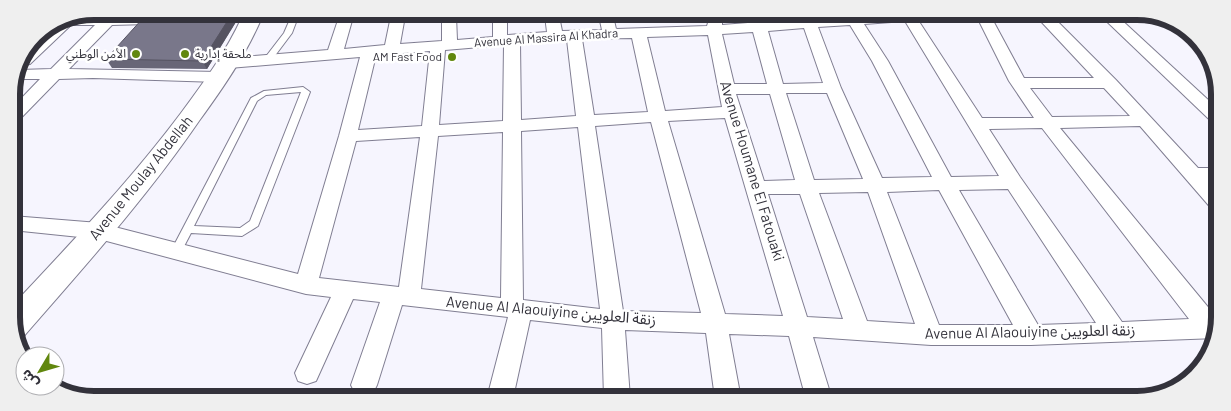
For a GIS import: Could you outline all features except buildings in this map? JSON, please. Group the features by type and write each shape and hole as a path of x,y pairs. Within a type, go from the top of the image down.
{"street":[{"path":"20,109 109,20"},
{"path":"126,20 143,21"},
{"name":"Avenue Moulay Abdellah","path":"20,318 99,231 177,138 224,70 250,20"},
{"path":"335,54 345,20"},
{"path":"392,49 397,20"},
{"path":"364,385 402,296 449,20"},
{"path":"501,20 506,40 513,127 516,309 501,391"},
{"path":"552,20 554,36"},
{"path":"607,20 610,33"},
{"path":"663,20 667,31"},
{"name":"Avenue Al Massira Al Khadra","path":"23,75 224,70 268,59 444,44 554,36 667,31 715,23 759,26 839,20"},
{"path":"855,20 880,61 945,183 1031,335"},
{"path":"919,20 977,124 1013,182 1115,331"},
{"path":"986,20 1019,83 1047,123 1210,325"},
{"path":"1048,20 1145,121 1211,195"},
{"path":"1112,20 1211,112"},
{"path":"809,22 833,88 875,185 931,334"},
{"name":"Avenue Houmane El Fatouaki","path":"715,23 726,89 732,112 778,258 816,391"},
{"path":"759,26 776,89 807,188 858,329"},
{"path":"638,32 658,117 716,324 727,391"},
{"path":"36,49 51,35"},
{"path":"574,35 613,320 617,391"},
{"path":"306,285 348,136 369,51"},
{"path":"1019,83 1110,84"},
{"path":"726,89 833,88"},
{"path":"348,136 732,112"},
{"path":"977,124 1145,121"},
{"path":"1193,175 1211,174"},
{"path":"756,188 1013,182"},
{"name":"Avenue Al Alaouiyine زنقة العلويين","path":"20,224 99,231 306,285 613,320 796,326 931,334 1031,335 1210,328"},
{"path":"307,373 346,290"}],"lane":[{"path":"268,59 288,33 293,20"},
{"path":"176,251 254,100 264,93 303,90 306,92 254,224 242,232 188,229"}],"place":[{"name":"الأمن الوطني","path":"136,54"},
{"name":"ملحقة إدارية","path":"185,54"},
{"name":"AM Fast Food","path":"452,57"}]}
